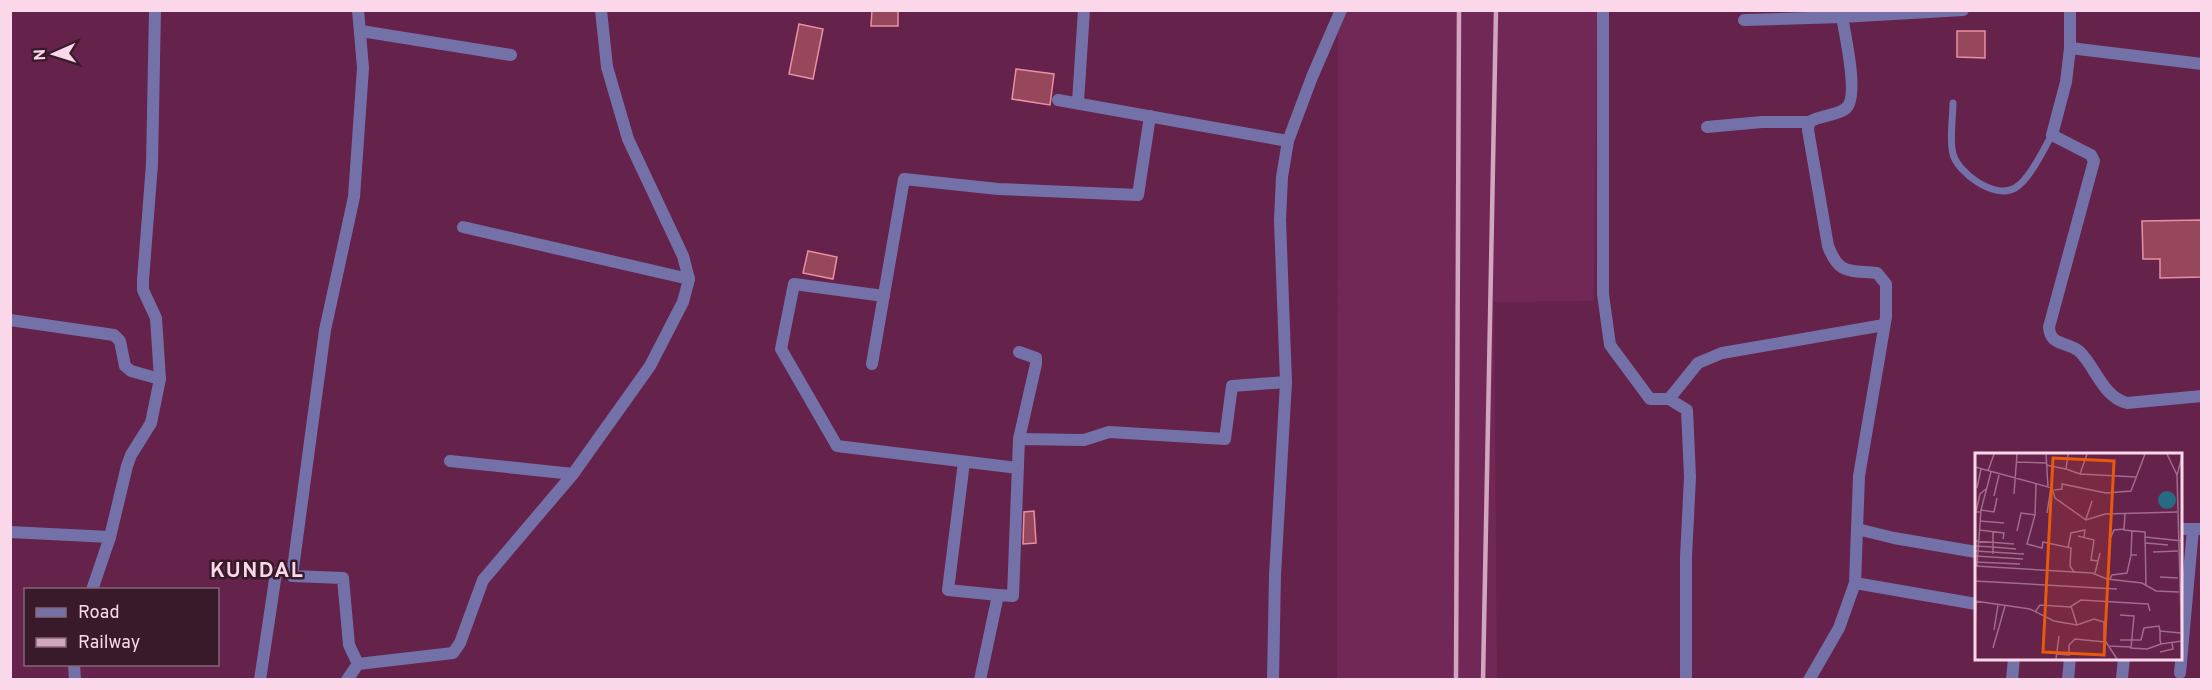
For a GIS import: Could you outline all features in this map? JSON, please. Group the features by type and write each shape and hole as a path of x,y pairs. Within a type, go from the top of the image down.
{"street":[{"path":"93,588 110,537 129,460 151,423 160,379 156,318 143,290 152,164 155,10"},
{"path":"358,10 363,68 354,197 325,330 292,576 344,578 349,645 358,664"},
{"path":"347,680 358,664 453,653 460,643 483,580 573,474 650,366 683,302 689,279 683,256 628,139 607,67 601,10"},
{"path":"1078,102 1084,10"},
{"path":"1273,680 1275,575 1286,382 1280,220 1282,177 1288,141 1341,10"},
{"path":"1604,10 1603,294 1610,345 1650,399 1670,399 1687,410 1690,477 1686,557 1686,680"},
{"path":"2070,10 2070,48 2066,82 2052,135 2091,155 2094,161 2049,327 2049,335 2054,341 2077,349 2116,400 2127,403 2202,396"},
{"path":"1744,20 1956,11"},
{"path":"1707,128 1762,122 1809,122 1819,116 1845,110 1851,103 1853,91 1842,17"},
{"path":"361,31 511,56"},
{"path":"2070,48 2202,64"},
{"path":"1058,100 1288,141"},
{"path":"872,364 904,179 998,189 1138,195 1150,116"},
{"path":"1809,122 1808,130 1828,246 1833,260 1842,269 1877,273 1886,284 1884,325 1859,476 1855,583 1839,628 1809,680"},
{"path":"463,227 689,279"},
{"path":"884,296 794,284 781,349 837,446 1018,468"},
{"path":"10,321 114,335 120,341 125,366 131,371 160,379"},
{"path":"1670,399 1698,363 1722,353 1884,325"},
{"path":"964,462 948,590 1013,596 1018,439 1036,364 1036,358 1019,352"},
{"path":"1018,439 1084,440 1109,432 1225,439 1232,386 1286,382"},
{"path":"450,460 573,474"},
{"path":"1857,529 1894,538 1975,552"},
{"path":"2182,649 2192,529"},
{"path":"10,532 110,537"},
{"path":"260,680 276,573"},
{"path":"1855,583 1975,604"},
{"path":"980,680 998,596"},
{"path":"2012,680 2014,660"},
{"path":"2068,680 2070,660"},
{"path":"2122,678 2124,660"},
{"path":"2180,673 2181,660"}],"lane":[{"path":"1953,103 1953,153 1957,164 1986,189 2002,192 2014,188 2025,179 2052,135"}],"shaded area":[{"path":"1338,11 1597,11 1594,301 1494,302 1497,679 1337,680"}],"building":[{"path":"872,10 898,10 898,26 871,26"},
{"path":"799,24 823,29 813,79 789,74"},
{"path":"1957,31 1985,31 1985,58 1957,57"},
{"path":"1016,69 1054,74 1050,105 1012,99"},
{"path":"2202,220 2202,277 2160,278 2160,259 2143,259 2142,221"},
{"path":"808,251 837,257 833,279 803,273"},
{"path":"1034,511 1036,543 1023,544 1024,512"}],"railway":[{"path":"1456,680 1459,10"},
{"path":"1483,680 1496,10"}],"district":[{"name":"KUNDAL","path":"257,570"}]}
